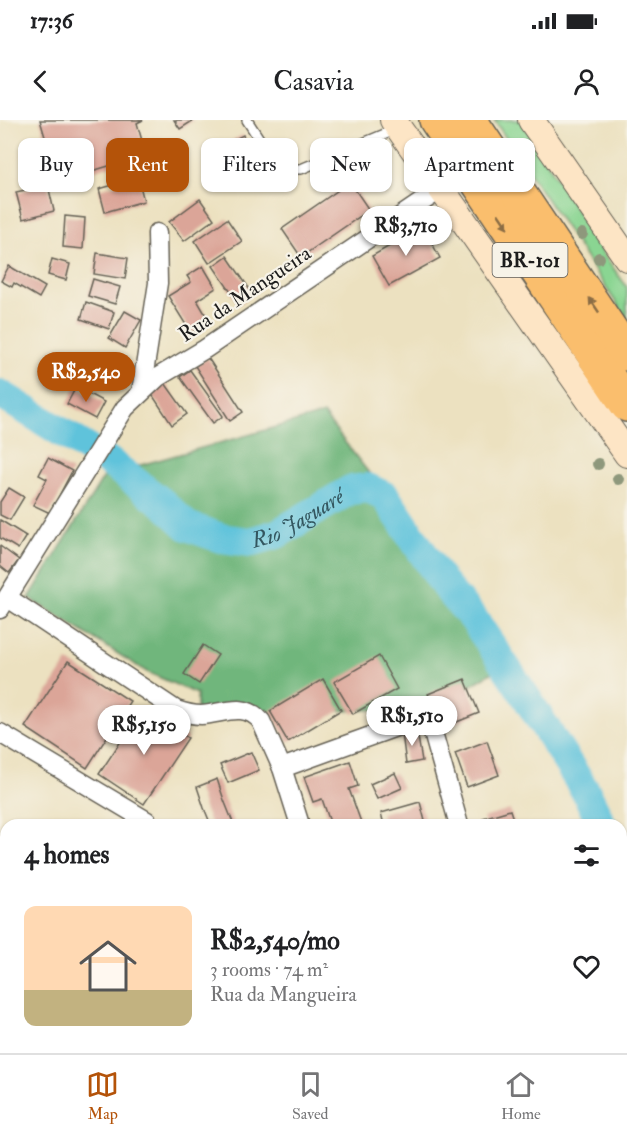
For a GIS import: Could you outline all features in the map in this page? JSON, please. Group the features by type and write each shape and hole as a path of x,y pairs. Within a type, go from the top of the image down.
{"highway":[{"name":"BR-101","path":"436,120 627,405"},
{"name":"BR-101","path":"470,120 627,354"}],"street":[{"path":"531,120 627,258"},
{"path":"396,124 406,138"},
{"name":"Rua da Mangueira","path":"4,604 125,408 141,392 158,377 205,349 437,192"},
{"path":"443,192 627,454"},
{"path":"141,392 158,283 157,233"},
{"path":"4,604 177,710 198,715 235,709 251,711 261,721 282,768 298,819"},
{"path":"282,768 404,724 420,722 427,724 432,729 457,819"},
{"path":"0,733 144,819"}],"lane":[{"path":"247,120 276,165 293,170 301,170 396,124"}],"green space":[{"path":"494,120 521,120 532,138 506,138"},
{"path":"535,143 604,255 627,287 627,319 535,181"},
{"path":"323,414 514,659 434,708 197,715 197,694 147,672 29,598 105,475"}],"building":[{"path":"40,120 143,120 137,123 141,138 106,138 106,167 94,170 94,138 45,138"},
{"path":"174,120 194,120 180,129"},
{"path":"106,187 106,192 142,192 144,201 105,212 99,189"},
{"path":"16,192 50,192 54,211 23,219"},
{"path":"336,192 357,192 369,210 301,257 282,229"},
{"path":"200,199 214,219 184,241 169,222"},
{"path":"65,216 85,218 83,249 63,247"},
{"path":"227,219 242,241 209,263 195,241"},
{"path":"423,227 440,258 389,286 372,256"},
{"path":"97,253 128,258 125,279 94,274"},
{"path":"227,256 253,294 239,304 213,266"},
{"path":"52,259 70,264 66,280 48,275"},
{"path":"9,266 45,287 39,298 14,283 12,287 1,281"},
{"path":"203,266 216,288 197,300 210,322 191,333 168,296 191,282 187,276"},
{"path":"93,279 120,287 115,304 88,296"},
{"path":"86,302 114,312 109,329 81,319"},
{"path":"125,311 141,320 125,348 109,338"},
{"path":"208,358 243,412 230,421 195,366"},
{"path":"190,370 223,416 213,423 180,377"},
{"path":"165,383 187,414 172,425 151,393"},
{"path":"76,387 104,402 95,419 67,404"},
{"path":"48,458 72,471 50,513 33,505 47,479 39,475"},
{"path":"9,488 24,497 10,520 0,515 0,502"},
{"path":"0,520 26,536 18,549 0,538"},
{"path":"0,546 19,560 9,573 0,566"},
{"path":"203,645 218,655 199,684 184,674"},
{"path":"379,656 397,689 353,714 334,682"},
{"path":"68,661 130,701 87,768 25,727"},
{"path":"323,679 341,710 288,742 270,711"},
{"path":"465,679 479,713 442,728 428,694"},
{"path":"143,708 188,738 144,804 99,774"},
{"path":"417,731 422,761 406,764 402,733"},
{"path":"487,741 499,775 467,787 455,753"},
{"path":"251,752 259,770 228,783 220,765"},
{"path":"350,761 358,786 349,789 360,819 329,819 322,799 313,802 304,777"},
{"path":"395,773 402,788 377,799 370,784"},
{"path":"217,779 232,819 209,819 197,787"},
{"path":"420,802 424,819 382,819 381,813"},
{"path":"510,810 513,819 483,819"}],"waterway":[{"name":"Rio Jaguaré","path":"0,394 108,461 164,504 187,526 221,538 250,542 277,534 350,490 368,488 385,496 445,586 473,618 530,703 586,792 599,819"}]}
